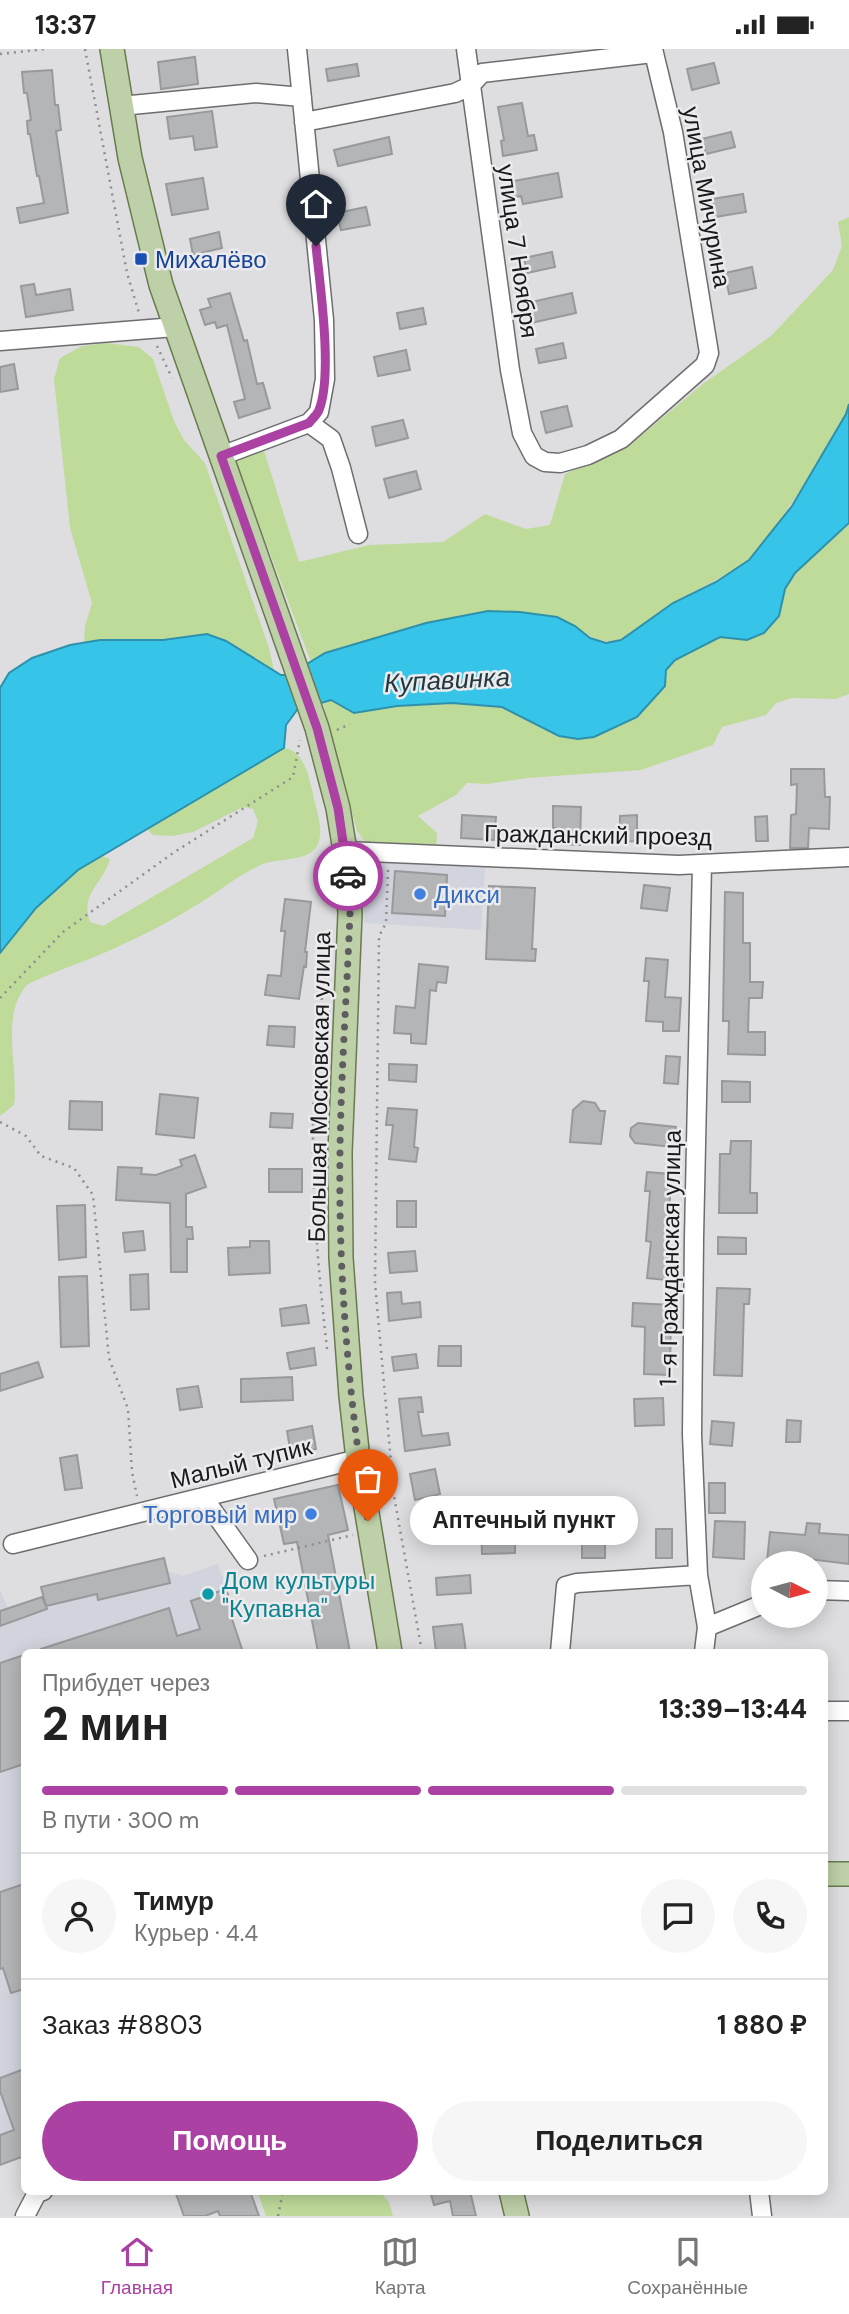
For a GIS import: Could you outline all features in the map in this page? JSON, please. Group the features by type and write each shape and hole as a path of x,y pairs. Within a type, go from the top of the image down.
{"main road":[{"name":"Большая Московская улица","path":"112,49 145,226 175,327 305,692 338,808 350,913 340,1152 341,1258 358,1459 390,1649"},
{"path":"828,1874 849,1874"},
{"path":"513,2195 517,2216"}],"street":[{"path":"221,456 309,423 319,412 324,379 324,320 297,49"},
{"name":"улица 7 Ноября","path":"466,49 510,370 522,433 534,456"},
{"path":"304,122 455,93 470,86 482,73 653,51"},
{"name":"улица Мичурина","path":"534,456 545,462 560,463 588,455 621,439 705,365 709,353 673,132 653,51"},
{"path":"121,107 256,93 302,97"},
{"path":"0,341 175,327"},
{"path":"309,423 331,439 358,534"},
{"name":"Гражданский проезд","path":"345,851 679,865 849,857"},
{"name":"1-я Гражданская улица","path":"702,864 692,1420 698,1575 706,1627 704,1649"},
{"name":"Малый тупик","path":"13,1544 358,1459"},
{"path":"203,1497 248,1560"},
{"path":"560,1649 566,1585 698,1575"},
{"path":"828,1590 849,1591"},
{"path":"706,1627 751,1609"},
{"path":"828,1711 849,1711"},
{"path":"25,2216 36,2195"},
{"path":"759,2195 762,2216"}],"path":[{"path":"0,54 45,49"},
{"path":"0,998 63,932 173,853 293,777 298,742 317,731 350,724"},
{"path":"388,853 386,923 379,936 375,1283 394,1496 421,1649"},
{"path":"0,1122 26,1136 41,1156 74,1168 93,1195 109,1358 128,1409 132,1472 140,1513"},
{"path":"248,1560 353,1535"},
{"path":"278,2216 282,2195"}],"shaded area":[{"path":"363,859 485,867 481,930 364,923"},
{"path":"164,1558 167,1571 183,1576 218,1564 234,1612 230,1613 242,1649 21,1649 21,2157 0,2165 0,1589 8,1609 43,1597 41,1587"}],"green space":[{"path":"849,217 849,404 846,414 799,492 749,559 672,604 636,631 615,641 603,641 575,626 325,653 311,662 234,458 264,451 299,562 369,545 443,542 485,514 526,529 550,525 565,474 638,438 704,383 771,336 833,270 842,246 838,222"},
{"path":"107,343 139,347 153,359 174,421 184,440 205,463 269,648 274,671 215,636 84,643 85,626 92,603 70,528 54,379 60,358 82,346"},
{"path":"849,523 849,694 836,699 792,698 776,703 766,715 722,727 713,745 641,770 527,778 488,784 467,783 456,795 418,816 437,833 436,850 369,847 357,831 323,703 331,700 354,713 397,706 452,703 503,707 559,736 665,686 666,670 675,660 720,637 747,640 779,616 785,589 795,573"},
{"path":"284,748 291,750 301,759 307,773 320,827 317,846 307,855 269,862 254,868 172,920 111,950 26,986 18,999 12,1028 14,1105 0,1116 0,953 36,908 78,870 102,856 110,859 90,896 88,912 90,922 103,926 253,838 258,821 253,809 243,807 193,832 172,836 153,835 147,829"},
{"path":"258,2195 383,2195 389,2202 393,2216 266,2216"}],"water":[{"name":"Купавинка","path":"849,404 849,523 795,573 785,589 779,616 764,633 747,640 720,637 675,660 666,670 665,686 637,717 594,737 578,739 559,736 502,707 452,703 397,706 354,713 331,700 297,710 286,725 284,748 78,870 36,908 0,953 0,688 9,673 32,658 70,645 100,640 163,640 207,634 226,641 281,675 289,675 325,653 426,623 488,611 557,617 590,638 606,643 621,640 673,603 716,582 749,560 792,506 846,414"}],"building":[{"path":"195,57 198,84 161,89 158,62"},
{"path":"714,63 719,83 692,90 687,69"},
{"path":"357,64 359,76 328,81 326,69"},
{"path":"52,70 55,105 58,105 61,130 56,131 68,213 20,223 17,208 44,203 28,134 27,121 31,120 22,72"},
{"path":"522,103 528,136 534,135 537,150 503,156 501,141 504,140 498,107"},
{"path":"212,111 217,147 195,150 193,136 170,139 167,117"},
{"path":"731,132 735,147 706,154 702,139"},
{"path":"389,137 392,154 338,166 334,150"},
{"path":"558,173 562,197 523,204 521,196 511,198 508,182"},
{"path":"203,178 208,209 172,215 166,184"},
{"path":"743,194 746,212 715,217 712,199"},
{"path":"366,207 370,225 341,230 337,213"},
{"path":"219,232 222,248 193,255 190,239"},
{"path":"552,252 555,267 527,273 524,258"},
{"path":"752,267 756,288 729,294 725,273"},
{"path":"34,284 36,295 70,289 73,310 26,317 21,286"},
{"path":"230,293 244,341 247,340 257,384 263,383 270,408 239,418 234,402 245,399 227,325 217,328 215,322 205,325 200,310 211,307 208,299"},
{"path":"572,293 576,313 531,323 527,303"},
{"path":"423,308 426,324 400,329 397,313"},
{"path":"563,343 566,358 539,363 536,349"},
{"path":"406,350 410,370 378,376 374,357"},
{"path":"14,364 18,389 0,392 0,367"},
{"path":"567,406 572,426 546,433 541,412"},
{"path":"403,420 408,438 376,446 372,427"},
{"path":"416,471 421,489 389,498 384,479"},
{"path":"791,769 824,769 825,797 830,797 829,829 809,828 808,848 790,848 791,815 796,814 797,784 791,785"},
{"path":"553,806 581,807 580,845 561,844 562,828 553,828"},
{"path":"462,815 496,817 494,840 461,838"},
{"path":"637,815 637,841 620,842 620,816"},
{"path":"767,816 768,841 756,841 755,817"},
{"name":"Дикси","path":"395,871 447,875 445,916 392,913"},
{"path":"644,885 670,888 667,911 641,908"},
{"path":"489,886 535,888 532,949 536,949 535,961 486,959"},
{"path":"725,892 743,893 743,943 750,943 750,982 763,982 762,998 749,998 748,1032 765,1032 765,1055 728,1054 729,1021 723,1021"},
{"path":"285,899 311,902 305,952 306,967 304,966 299,999 265,995 268,975 281,976 285,931 281,931"},
{"path":"646,958 668,960 665,997 681,998 679,1031 663,1031 663,1022 646,1021 649,981 644,981"},
{"path":"419,964 448,967 446,983 437,982 436,991 430,990 426,1044 411,1043 411,1034 394,1033 396,1006 415,1008"},
{"path":"269,1026 295,1027 294,1047 267,1045"},
{"path":"666,1056 680,1057 678,1084 664,1083"},
{"path":"389,1064 417,1065 416,1082 389,1080"},
{"path":"722,1081 750,1082 750,1102 722,1102"},
{"path":"160,1094 198,1098 194,1138 156,1134"},
{"path":"70,1101 102,1102 102,1130 69,1129"},
{"path":"583,1101 595,1103 600,1111 605,1111 601,1144 570,1142 573,1110"},
{"path":"388,1108 417,1110 414,1147 418,1148 416,1162 389,1159 393,1125 386,1125"},
{"path":"271,1113 293,1114 292,1128 270,1127"},
{"path":"638,1123 676,1127 673,1147 635,1143 630,1136 631,1128"},
{"path":"731,1141 751,1141 750,1193 757,1193 757,1213 719,1213 720,1154 730,1154"},
{"path":"195,1155 206,1187 186,1194 186,1227 192,1227 193,1239 187,1239 187,1272 171,1272 170,1203 116,1200 118,1167 142,1168 141,1174 156,1175 182,1166 180,1160"},
{"path":"269,1169 302,1169 302,1192 269,1192"},
{"path":"647,1172 671,1174 666,1280 647,1278 651,1242 646,1241 650,1191 645,1191"},
{"path":"397,1201 416,1201 416,1227 397,1227"},
{"path":"85,1205 86,1257 59,1260 57,1206"},
{"path":"143,1231 145,1250 125,1252 123,1233"},
{"path":"718,1237 746,1238 746,1254 718,1254"},
{"path":"250,1241 269,1241 270,1273 229,1275 228,1248 250,1247"},
{"path":"415,1251 417,1271 390,1273 388,1253"},
{"path":"148,1274 149,1309 131,1310 130,1275"},
{"path":"87,1276 89,1346 61,1347 59,1277"},
{"path":"717,1288 750,1289 749,1304 744,1304 742,1376 714,1375"},
{"path":"401,1292 402,1304 420,1302 421,1317 389,1321 387,1293"},
{"path":"633,1303 671,1305 670,1375 644,1374 645,1327 632,1326"},
{"path":"306,1305 309,1323 282,1326 280,1309"},
{"path":"439,1346 461,1346 461,1366 438,1366"},
{"path":"314,1348 316,1365 290,1369 287,1353"},
{"path":"416,1354 418,1368 394,1371 392,1357"},
{"path":"38,1362 43,1377 0,1391 0,1374"},
{"path":"292,1377 293,1400 241,1402 241,1379"},
{"path":"198,1386 202,1407 180,1410 177,1389"},
{"path":"421,1397 423,1412 418,1412 422,1436 448,1433 450,1445 405,1451 399,1399"},
{"path":"663,1398 664,1425 635,1426 634,1399"},
{"path":"787,1420 801,1421 800,1442 786,1442"},
{"path":"712,1421 734,1423 732,1446 710,1444"},
{"path":"312,1426 316,1449 291,1454 287,1431"},
{"path":"77,1455 82,1488 65,1490 60,1458"},
{"path":"435,1469 440,1494 415,1500 410,1474"},
{"path":"709,1483 725,1483 725,1513 709,1513"},
{"path":"338,1485 348,1530 328,1535 349,1649 317,1649 297,1542 284,1544 274,1499"},
{"path":"481,1521 515,1521 515,1553 482,1554"},
{"path":"715,1521 745,1522 744,1559 713,1557"},
{"path":"807,1523 820,1524 819,1533 849,1535 849,1564 828,1561 828,1551 768,1551 770,1532 805,1535"},
{"path":"605,1527 605,1558 582,1558 582,1528"},
{"path":"656,1529 672,1529 672,1558 656,1558"},
{"path":"164,1558 170,1583 98,1600 97,1594 46,1606 41,1587"},
{"path":"470,1575 471,1593 437,1595 436,1578"},
{"path":"226,1589 234,1612 230,1613 242,1649 41,1649 169,1608 177,1636 200,1629 191,1601"},
{"path":"42,1597 47,1609 0,1626 0,1611"},
{"path":"462,1624 466,1649 436,1649 433,1627"},
{"path":"21,1656 21,1765 0,1772 0,1663"},
{"path":"21,1885 21,1990 11,1993 3,1968 0,1969 0,1892"},
{"path":"21,2070 21,2157 0,2165 0,2135 14,2130 0,2091 0,2078"},
{"path":"176,2195 251,2195 259,2216 220,2216 218,2211 205,2216 184,2216"},
{"path":"431,2195 471,2195 476,2216 453,2216 450,2201 434,2205"}],"way so far":[{"path":"348,876 350,913 340,1152 341,1258 351,1396 368,1521"}],"place":[{"name":"Михалёво","path":"141,259"},
{"name":"Дикси","path":"420,894"},
{"name":"Торговый мир","path":"311,1514"},
{"name":"Аптечный пункт","path":"368,1521"},
{"name":"Дом культуры \"Купавна\"","path":"208,1594"}],"route":[{"path":"316,246 324,320 324,379 319,412 309,423 221,456 317,728 338,808 348,876"}]}
